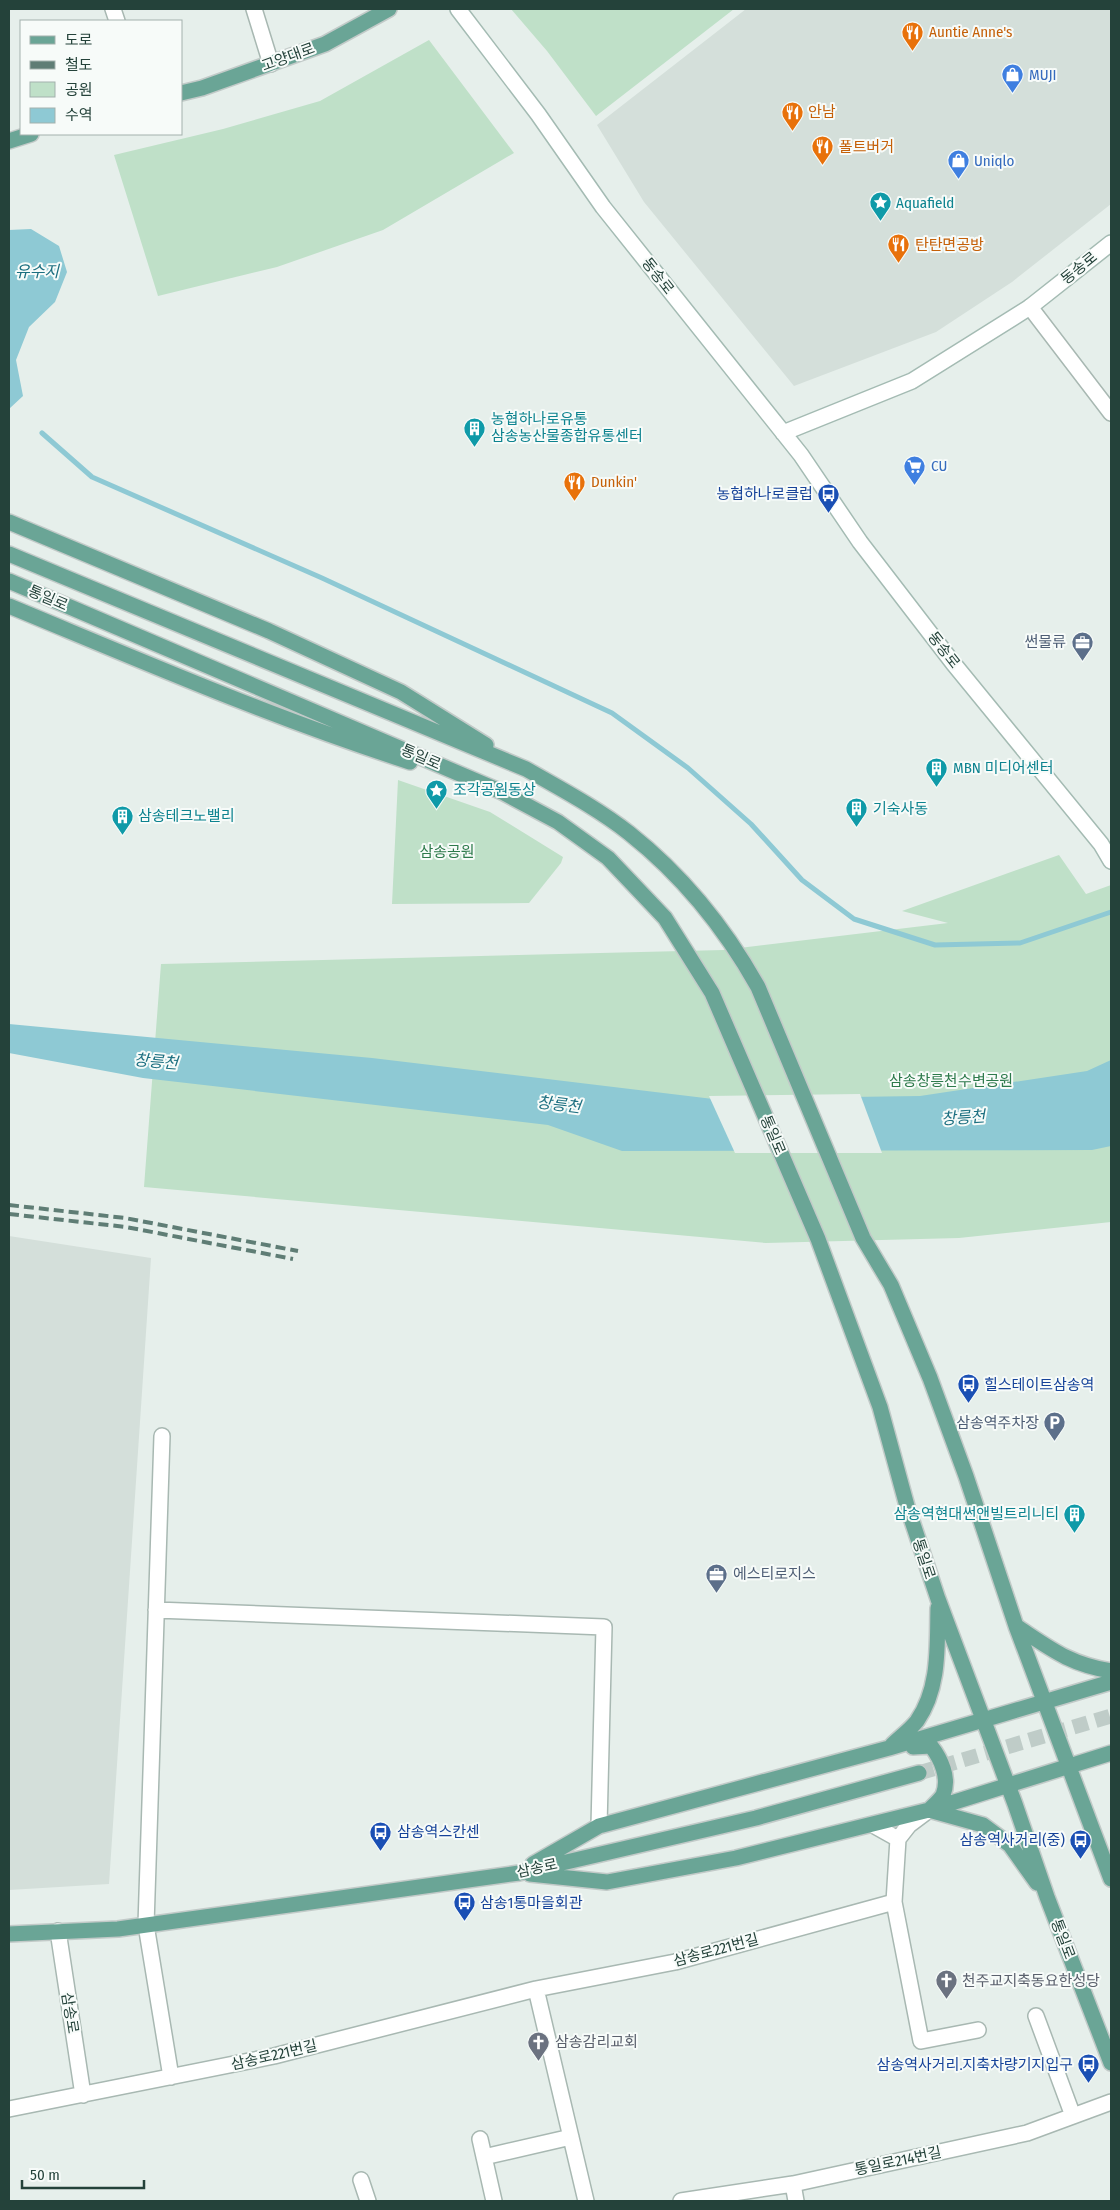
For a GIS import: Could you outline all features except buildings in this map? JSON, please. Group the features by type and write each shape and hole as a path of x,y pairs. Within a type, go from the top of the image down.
{"main road":[{"name":"고양대로","path":"182,93 271,64 325,44 389,9"},
{"path":"9,141 28,135"},
{"path":"9,522 269,631 401,692 526,769"},
{"name":"통일로","path":"9,554 526,769 585,802 628,832 667,865 717,925 745,964 758,987 863,1238 891,1285 930,1378 966,1476 1016,1626 1110,1876"},
{"name":"통일로","path":"9,582 502,792 558,822 608,858 666,918 712,993 818,1239 880,1407 907,1506 938,1599 1046,1897 1111,2063"},
{"path":"9,606 238,701 352,743 502,792"},
{"path":"889,1748 916,1722 929,1700 937,1664 938,1599"},
{"path":"1016,1626 1067,1659 1087,1667 1111,1671"},
{"path":"518,1872 599,1826 889,1748 1111,1682"},
{"path":"889,1748 931,1746 940,1758 945,1780 943,1795 929,1810"},
{"path":"518,1872 607,1882 736,1858 929,1810 1111,1753"},
{"name":"삼송로","path":"9,1934 118,1929 518,1872 756,1818 919,1773"},
{"path":"929,1810 983,1825 990,1830 1010,1845 1046,1897"},
{"path":"1110,1876 1111,1846"}],"street":[{"path":"254,9 271,64"},
{"name":"동송로","path":"458,9 538,114 603,207 801,455 860,542 953,663 1101,844 1111,862"},
{"name":"동송로","path":"783,433 912,381 1030,307 1111,242"},
{"path":"1030,307 1111,413"},
{"path":"162,1436 146,1925 172,2077"},
{"path":"156,1610 604,1627 599,1826"},
{"path":"929,1810 909,1825 898,1839 894,1902 921,2041 978,2030"},
{"path":"873,1825 898,1839"},
{"name":"삼송로221번길","path":"9,2109 274,2056 536,1989 675,1962 894,1902"},
{"name":"삼송로","path":"58,1931 82,2095"},
{"path":"536,1989 586,2201"},
{"path":"1036,2016 1073,2116"},
{"name":"통일로214번길","path":"681,2201 793,2184 1027,2134 1111,2102"},
{"path":"484,2157 571,2137"},
{"path":"480,2139 494,2201"},
{"path":"361,2180 368,2201"},
{"path":"793,2184 796,2201"}],"shaded area":[{"path":"746,9 1111,9 1111,204 1012,282 936,332 794,386 644,202 597,125"},
{"path":"9,1236 151,1258 109,1884 9,1890"}],"green space":[{"path":"511,9 734,9 596,116 547,51"},
{"path":"429,40 514,153 383,230 277,267 158,296 114,155 223,129 320,101"},
{"name":"삼송공원","path":"398,780 490,812 563,857 561,863 529,903 392,904"},
{"name":"삼송창릉천수변공원","path":"1059,855 1086,894 1111,885 1111,1222 959,1238 766,1243 144,1187 161,964 723,950 948,923 902,911"}],"water":[{"name":"유수지","path":"31,229 59,246 67,272 55,302 29,327 16,360 23,396 9,409 9,230"},
{"name":"창릉천","path":"9,1024 372,1058 713,1099 920,1096 1087,1071 1111,1060 1111,1146 1092,1150 622,1151 548,1125 143,1078 9,1053"}],"pier":[{"path":"860,1094 882,1153 735,1153 709,1096"}],"waterway":[{"path":"42,433 92,477 322,578 612,713 688,768 751,824 802,880 854,919 935,945 1020,943 1111,912"}],"tunnel":[{"path":"919,1773 1111,1716"}],"railway":[{"path":"9,1205 125,1218 298,1251"},
{"path":"9,1214 126,1227 293,1259"}],"place":[{"name":"Auntie Anne's","path":"913,51"},
{"name":"MUJI","path":"1013,94"},
{"name":"안남","path":"792,131"},
{"name":"폴트버거","path":"823,166"},
{"name":"Uniqlo","path":"958,180"},
{"name":"Aquafield","path":"880,222"},
{"name":"탄탄면공방","path":"899,264"},
{"name":"농협하나로유통 삼송농산물종합유통센터","path":"475,447"},
{"name":"CU","path":"915,485"},
{"name":"Dunkin'","path":"575,501"},
{"name":"농협하나로클럽","path":"829,513"},
{"name":"썬물류","path":"1082,661"},
{"name":"MBN 미디어센터","path":"937,787"},
{"name":"조각공원동상","path":"437,809"},
{"name":"기숙사동","path":"857,828"},
{"name":"삼송테크노밸리","path":"122,835"},
{"name":"힐스테이트삼송역","path":"968,1404"},
{"name":"삼송역주차장","path":"1055,1442"},
{"name":"삼송역현대썬앤빌트리니티","path":"1075,1533"},
{"name":"에스티로지스","path":"717,1593"},
{"name":"삼송역스칸센","path":"381,1851"},
{"name":"삼송역사거리(중)","path":"1081,1859"},
{"name":"삼송1통마을회관","path":"464,1922"},
{"name":"천주교지축동요한성당","path":"946,2000"},
{"name":"삼송감리교회","path":"539,2061"},
{"name":"삼송역사거리.지축차량기지입구","path":"1089,2084"}]}
